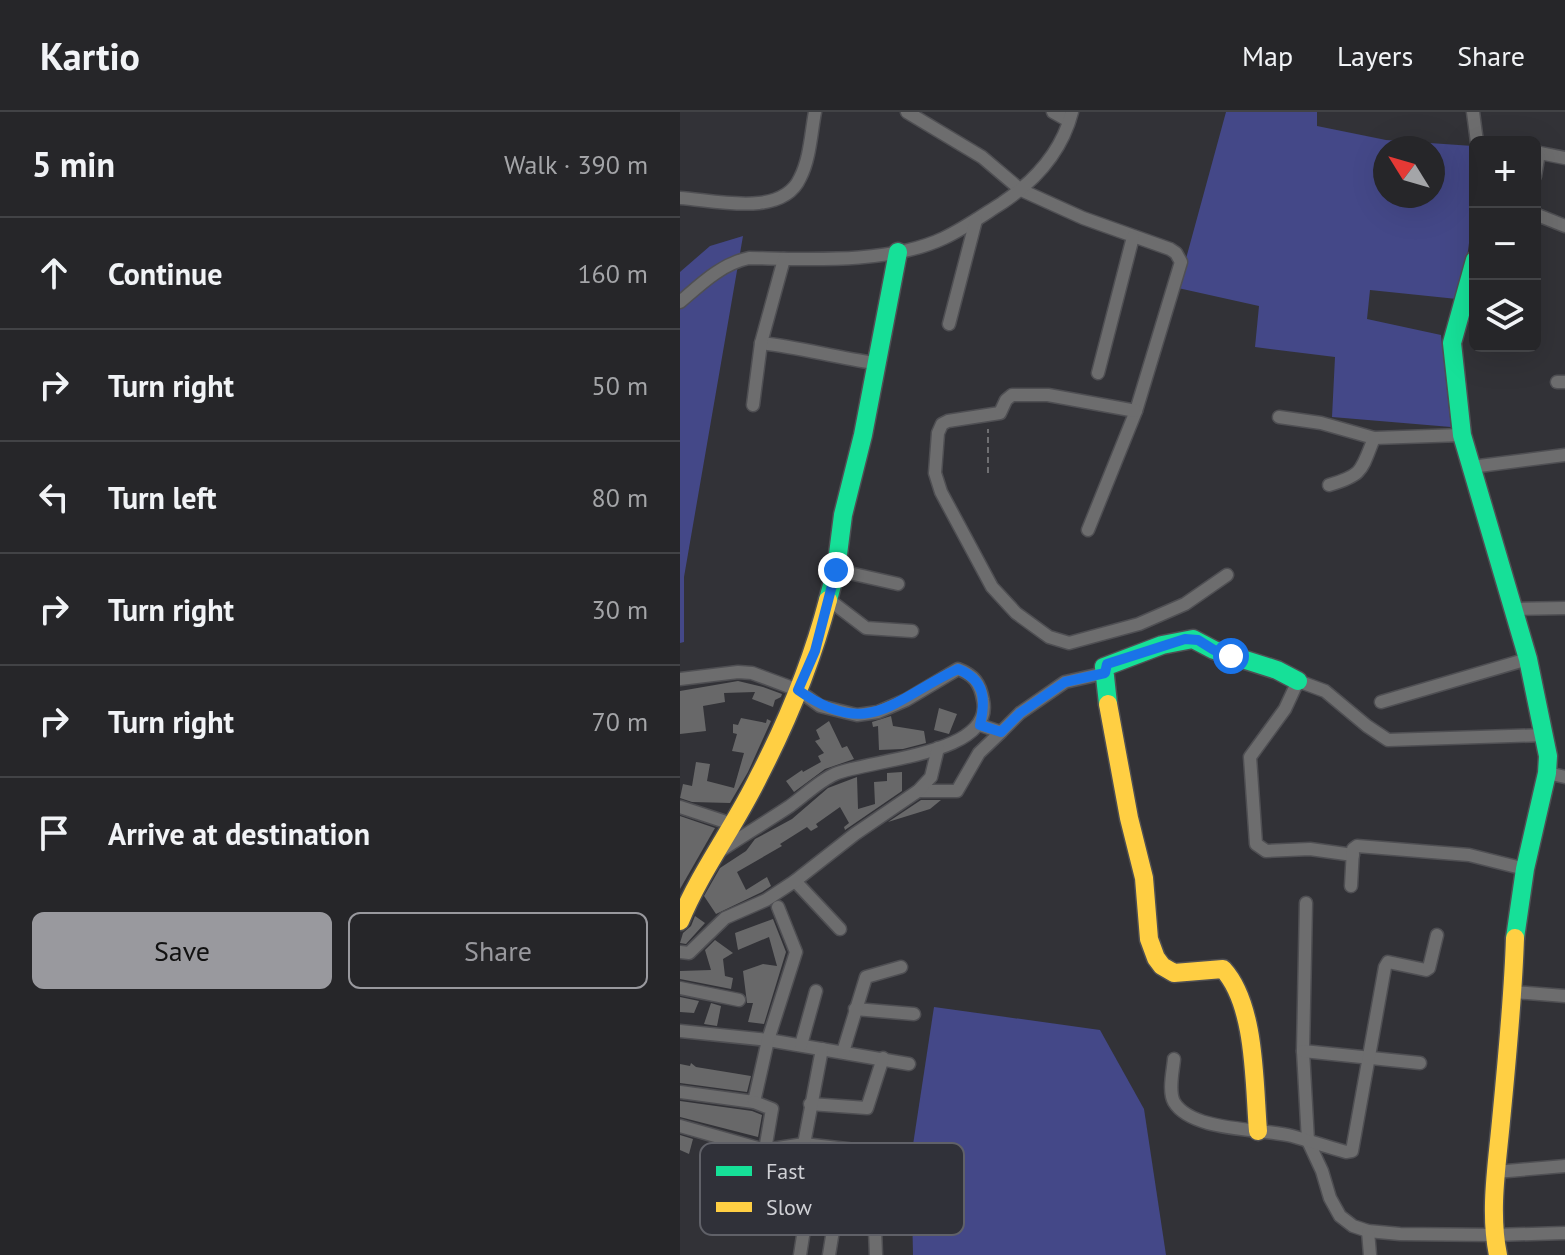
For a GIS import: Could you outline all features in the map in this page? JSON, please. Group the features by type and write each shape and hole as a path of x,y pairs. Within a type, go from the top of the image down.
{"street":[{"path":"680,198 738,205 767,202 789,193 800,180 806,162 815,112"},
{"path":"907,112 982,157 1021,190 1083,218 1170,249 1181,262 1136,411 1088,530"},
{"path":"680,302 706,279 735,261 835,258 898,252 944,238 1021,190 1052,155 1070,117 1053,112"},
{"path":"1473,112 1479,136"},
{"path":"1541,154 1565,158"},
{"path":"1541,216 1565,226"},
{"path":"949,324 976,220"},
{"path":"1098,373 1133,237"},
{"path":"680,921 686,891 713,855 759,777 815,651 836,570 843,515 863,435 898,252"},
{"path":"753,405 761,343 784,259"},
{"path":"1469,280 1452,343 1462,435 1528,659 1556,775 1525,869 1515,926 1513,992 1496,1172 1494,1235 1498,1255"},
{"path":"761,343 875,363"},
{"path":"1136,411 1062,397 1017,394 1008,397 1000,413 942,424 938,433 937,483 992,587 1016,613 1060,641 1069,643 1139,624 1185,604 1227,575"},
{"path":"1279,417 1321,423 1374,438 1462,435"},
{"path":"1329,485 1353,478 1358,473 1374,438"},
{"path":"1471,467 1565,455"},
{"path":"836,570 898,584"},
{"path":"828,599 866,628 912,631"},
{"path":"1514,609 1565,608"},
{"path":"1258,1131 1250,1037 1234,979 1223,969 1180,973 1169,971 1156,958 1149,939 1144,878 1129,818 1107,698 1107,664 1162,645 1193,639 1214,650 1277,670 1325,691 1388,740 1545,735"},
{"path":"1381,702 1528,659"},
{"path":"680,679 752,673 798,690 820,706 842,713 867,713 878,712 906,700 958,669 972,675 985,706 980,725 968,737 938,748 835,774 713,855"},
{"path":"918,791 957,791 979,753 1020,713 1065,682 1105,673"},
{"path":"1298,681 1285,709 1250,757 1256,844 1266,851 1310,849 1353,855"},
{"path":"980,725 1001,732"},
{"path":"680,952 689,953 725,918 766,900 795,881 855,834 918,791 928,783 938,748"},
{"path":"680,807 732,824"},
{"path":"1351,886 1353,849 1357,846 1469,855 1525,869"},
{"path":"795,881 840,929"},
{"path":"1306,903 1303,1051 1308,1141 1340,1216 1353,1226 1368,1231 1494,1235 1565,1233"},
{"path":"754,1102 768,1040 796,952 778,907"},
{"path":"1174,1059 1171,1092 1174,1102 1185,1113 1203,1122 1352,1151 1385,967 1388,962 1426,970 1432,964 1437,935"},
{"path":"843,1052 866,977 901,967"},
{"path":"680,988 739,1000"},
{"path":"801,1045 816,991"},
{"path":"1513,992 1565,996"},
{"path":"855,1009 914,1014"},
{"path":"680,1031 768,1040 909,1064"},
{"path":"804,1143 822,1049"},
{"path":"1303,1051 1420,1063"},
{"path":"810,1104 867,1108 883,1058"},
{"path":"680,1092 754,1102 772,1109 766,1143"},
{"path":"680,1126 740,1143"},
{"path":"1496,1172 1565,1166"},
{"path":"1368,1231 1370,1255"},
{"path":"800,1255 803,1235"},
{"path":"829,1255 832,1235"},
{"path":"875,1235 876,1255"}],"path":[{"path":"988,415 988,473"}],"shaded area":[{"path":"1226,112 1317,112 1317,126 1373,137 1373,208 1445,208 1445,144 1469,146 1469,241 1457,299 1370,290 1367,319 1441,335 1451,427 1332,417 1335,357 1255,347 1259,306 1178,288"},
{"path":"743,236 684,577 684,642 680,643 680,272 710,246"},
{"path":"934,1007 1100,1030 1144,1109 1166,1255 913,1255 913,1235 964,1235 964,1143 913,1143"}],"building":[{"path":"738,681 782,694 781,697 775,700 773,707 752,699 755,692 724,693 725,702 703,706 706,731 680,734 680,691"},
{"path":"939,708 957,714 949,734 934,730"},
{"path":"891,716 893,726 924,731 926,743 903,749 879,750 878,726 873,727 872,722"},
{"path":"741,718 766,723 767,719 771,721 730,803 692,802 680,798 683,784 692,786 696,762 710,764 707,781 734,788 744,753 732,751 737,734 733,733 733,724 738,725"},
{"path":"829,721 842,748 847,746 854,759 825,769 794,792 786,781 821,762 818,756 824,753 815,741 820,739 816,730"},
{"path":"902,772 902,791 845,830 849,823 840,807 816,824 818,827 811,831 807,827 780,844 782,846 737,872 746,890 767,877 771,886 716,914 704,896 720,868 746,851 755,839 792,819 828,788 857,777 858,809 875,804 874,782 887,781 887,773"},
{"path":"921,800 941,800 930,809 888,822"},
{"path":"680,816 715,828 680,889"},
{"path":"695,916 705,923 686,944 680,943 683,933 691,926"},
{"path":"773,919 786,952 764,1024 748,1022 753,1003 747,1003 743,971 763,964 777,966 769,937 738,950 735,933"},
{"path":"715,940 733,953 723,959 725,976 733,978 731,989 680,979 680,971 711,970 705,950"},
{"path":"680,997 699,1001 694,1013 680,1012"},
{"path":"711,1003 721,1006 717,1026 704,1024"},
{"path":"691,1063 696,1067 751,1076 747,1092 680,1083 680,1064 690,1066"},
{"path":"680,1101 762,1115 758,1137 680,1117"},
{"path":"680,1135 693,1139 689,1154 680,1150"}],"traffic: fast":[{"path":"828,600 898,252"},
{"path":"1469,280 1452,343 1462,435 1528,659 1548,756 1547,773 1525,869 1515,938"},
{"path":"1108,704 1104,667 1162,645 1193,639 1214,650 1277,670 1298,681"}],"traffic: slow":[{"path":"680,921 780,733 807,668 828,600"},
{"path":"1108,704 1129,818 1144,878 1149,939 1156,958 1174,973 1223,969 1234,984 1248,1024 1258,1131"},
{"path":"1498,1255 1494,1222 1495,1188 1515,938"}],"route":[{"path":"836,570 815,651 798,690 820,706 842,713 857,715 878,712 906,700 958,669 972,675 980,688 985,706 980,725 1001,732 1020,713 1065,682 1105,673 1104,666 1107,664 1162,645 1193,639 1231,656"}]}
